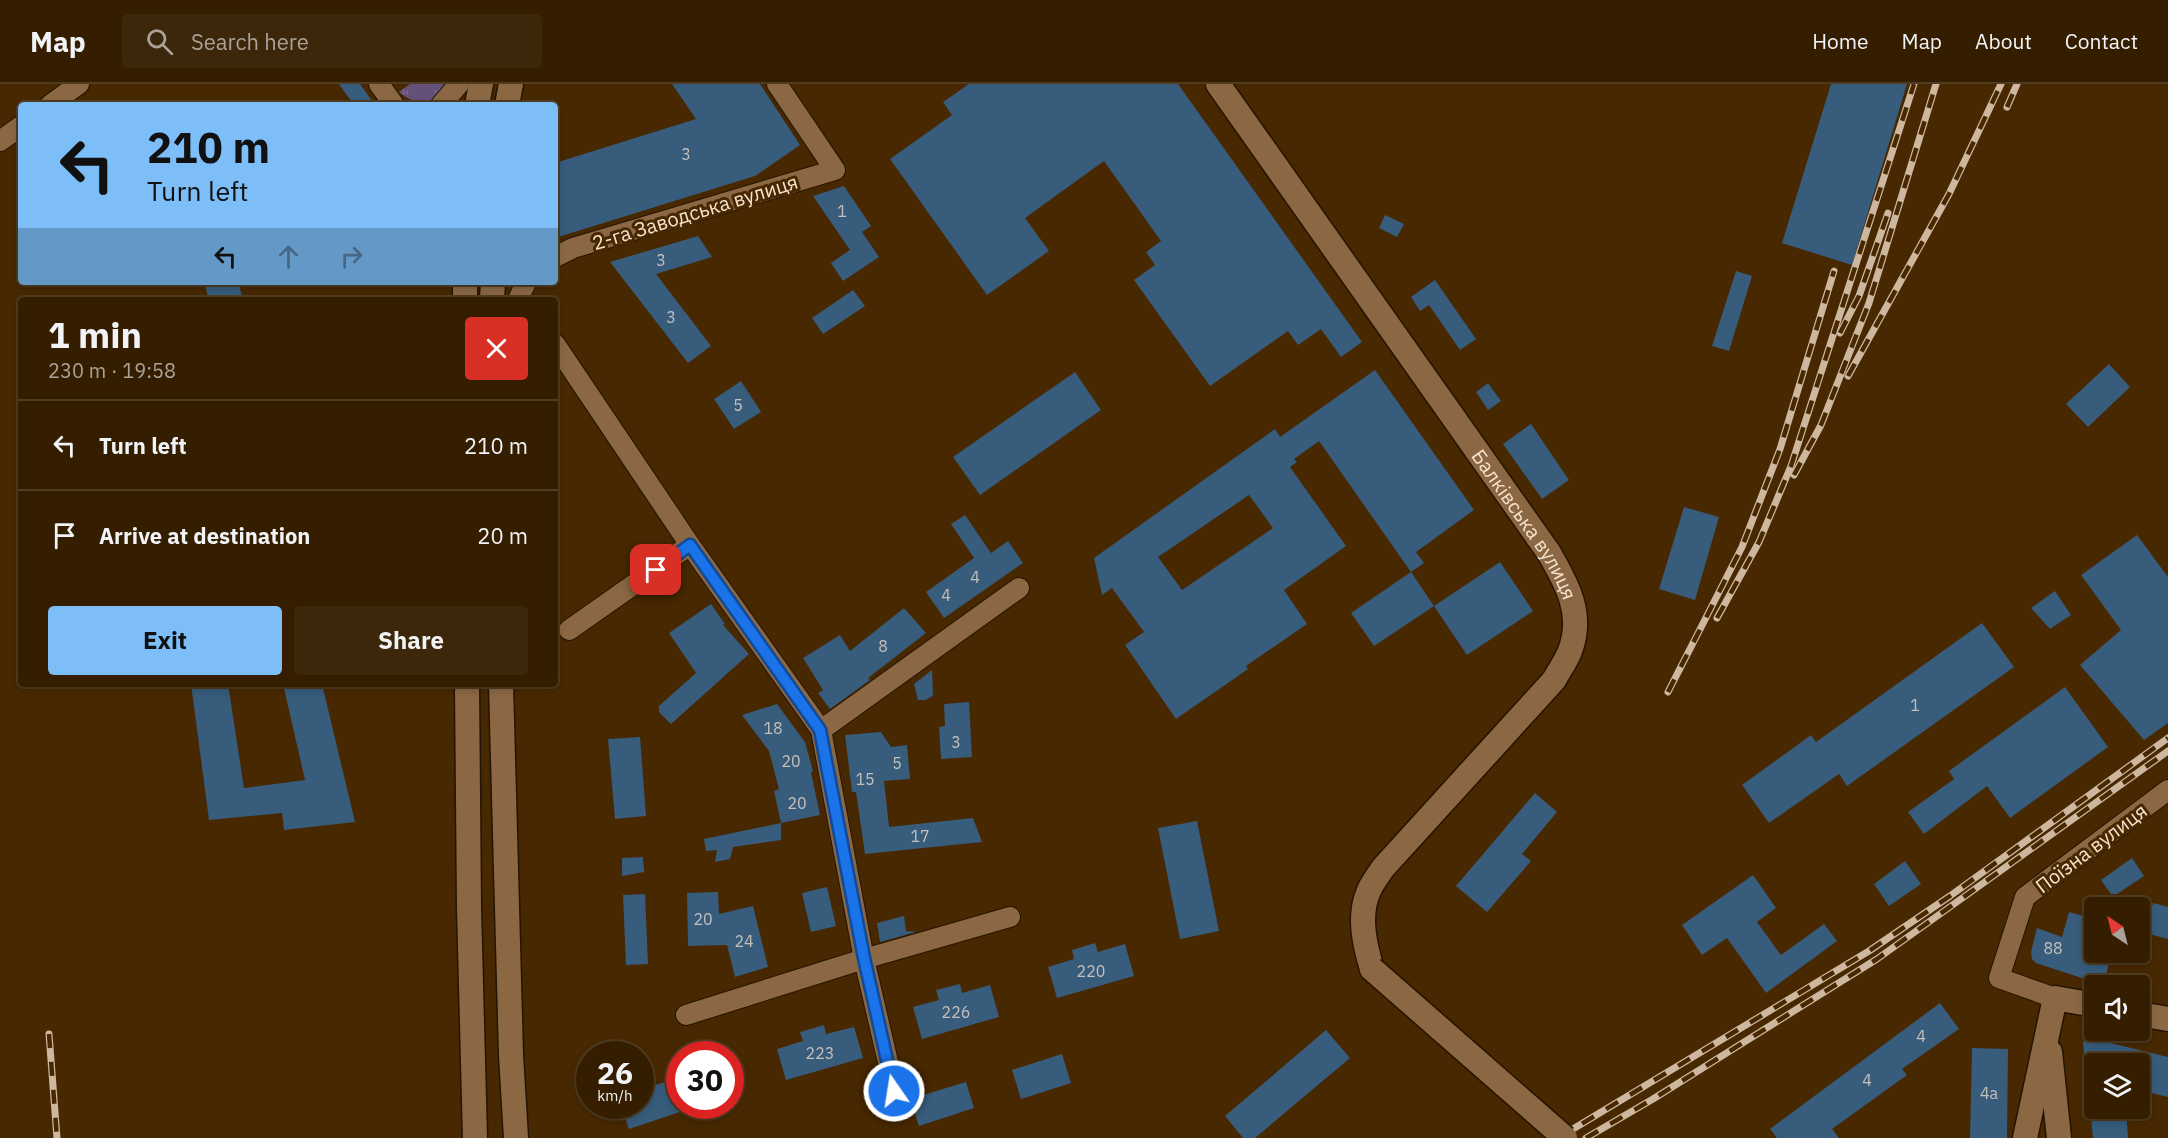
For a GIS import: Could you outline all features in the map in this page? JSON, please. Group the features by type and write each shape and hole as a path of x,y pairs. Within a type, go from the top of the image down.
{"street":[{"path":"54,102 79,84"},
{"path":"444,102 459,84"},
{"path":"478,102 481,84"},
{"path":"508,102 511,84"},
{"name":"2-га Заводська вулиця","path":"558,256 573,248 835,170 777,84"},
{"name":"Балківська вулиця","path":"1218,84 1549,553 1567,583 1576,616 1570,650 1554,680 1383,868 1367,893 1363,918 1364,941 1372,969 1565,1138"},
{"path":"0,141 18,128"},
{"path":"558,348 690,545 820,730 864,958 898,1105"},
{"path":"569,630 690,545"},
{"path":"820,730 1019,588"},
{"path":"467,687 469,908 475,1138"},
{"path":"501,687 511,1055 516,1138"},
{"name":"Поїзна вулиця","path":"2055,998 1999,978 2025,897 2168,790"},
{"path":"686,1015 864,958 1010,917"},
{"path":"2025,1138 2055,998 2084,1003"},
{"path":"2150,1016 2168,1019"},
{"path":"2048,1032 2060,1138"},
{"path":"511,1055 532,1138"}],"green space":[{"path":"410,84 452,84 446,95 416,101 399,92"}],"building":[{"path":"339,84 360,84 373,102 352,102"},
{"path":"672,84 760,84 800,145 755,176 558,237 558,162 696,119"},
{"path":"969,84 1178,84 1362,342 1341,357 1321,329 1298,345 1288,331 1210,386 1134,280 1155,265 1146,252 1161,241 1104,161 1025,218 1049,251 987,295 890,159 952,115 943,102"},
{"path":"1831,84 1907,84 1852,265 1782,243"},
{"path":"844,186 871,226 862,232 879,257 843,281 831,263 850,250 813,196"},
{"path":"1385,215 1404,224 1397,237 1379,228"},
{"path":"698,236 712,257 656,274 711,346 688,363 610,262"},
{"path":"1736,271 1752,276 1729,351 1712,346"},
{"path":"1435,280 1476,339 1460,350 1429,305 1420,311 1411,297"},
{"path":"205,285 239,285 242,297 208,297"},
{"path":"853,290 865,306 823,334 812,318"},
{"path":"2109,364 2130,387 2088,427 2066,404"},
{"path":"1375,370 1474,510 1416,552 1424,563 1411,572 1319,441 1294,459 1297,462 1290,467 1346,546 1284,590 1307,624 1246,666 1248,669 1176,719 1125,645 1144,632 1112,588 1102,595 1094,558 1275,429 1280,437","holes":["1249,495 1273,528 1182,590 1158,557"]},
{"path":"1075,372 1101,410 980,495 953,457"},
{"path":"741,381 761,412 734,429 714,399"},
{"path":"1488,383 1501,401 1488,410 1476,392"},
{"path":"1531,424 1569,480 1542,499 1503,444"},
{"path":"1684,507 1719,517 1695,600 1659,589"},
{"path":"965,515 991,553 1008,541 1023,563 944,618 926,592 974,558 951,524"},
{"path":"2137,535 2168,577 2168,723 2144,740 2080,665 2121,630 2081,575"},
{"path":"1500,562 1533,611 1467,655 1434,606"},
{"path":"1411,572 1434,606 1374,646 1351,613"},
{"path":"2055,591 2071,615 2050,629 2031,608"},
{"path":"711,604 725,624 723,625 749,654 671,724 659,712 659,706 696,673 669,633"},
{"path":"904,608 926,633 868,678 870,680 830,709 818,693 823,690 803,658 840,635 850,651"},
{"path":"1982,623 2014,667 1847,786 1839,774 1769,823 1742,785 1811,735 1816,742"},
{"path":"932,670 933,696 925,700 918,700 914,684"},
{"path":"191,687 228,687 244,788 305,780 284,687 323,687 355,822 284,830 282,813 209,820"},
{"path":"2065,687 2108,747 2010,818 1987,786 1924,834 1908,812 1954,779 1949,771"},
{"path":"969,702 972,757 941,759 939,727 945,726 944,704"},
{"path":"777,704 805,742 813,771 811,772 820,815 781,823 774,791 779,789 769,751 742,715"},
{"path":"881,732 891,747 907,745 910,779 884,781 889,827 973,818 982,842 865,854 856,792 852,792 845,735"},
{"path":"640,737 646,816 615,819 608,739"},
{"path":"1535,793 1557,812 1522,854 1531,861 1487,912 1456,886"},
{"path":"1197,821 1219,931 1180,939 1158,828"},
{"path":"781,823 781,840 733,847 730,859 715,862 717,850 706,851 704,839"},
{"path":"643,857 644,872 622,876 622,858"},
{"path":"2132,858 2144,876 2117,894 2111,894 2101,880"},
{"path":"1905,861 1921,884 1889,906 1874,884"},
{"path":"1753,875 1776,908 1757,922 1781,955 1824,924 1837,941 1766,993 1727,938 1702,955 1682,925"},
{"path":"827,887 836,926 811,932 802,893"},
{"path":"718,892 719,914 753,906 768,967 735,977 727,945 688,946 687,893"},
{"path":"645,894 648,964 626,965 623,895"},
{"path":"2153,903 2168,907 2168,939 2150,934 2150,914"},
{"path":"2069,912 2084,916 2084,963 2109,963 2106,975 2084,975 2084,979 2036,963 2032,959 2031,952 2037,928 2062,937"},
{"path":"904,916 906,931 916,932 880,942 877,923"},
{"path":"1095,943 1098,952 1125,944 1134,976 1057,998 1048,967 1074,959 1072,950"},
{"path":"960,984 962,993 990,985 999,1017 922,1039 913,1007 939,1000 936,990"},
{"path":"1940,1003 1959,1029 1902,1069 1907,1075 1832,1129 1839,1138 1777,1138 1770,1129"},
{"path":"824,1025 826,1034 854,1027 863,1058 786,1080 777,1049 803,1041 800,1032"},
{"path":"1326,1030 1350,1058 1255,1138 1243,1138 1225,1116"},
{"path":"2102,1041 2168,1057 2168,1097 2150,1093 2150,1053 2084,1053 2083,1042"},
{"path":"1972,1048 2008,1049 2007,1138 1970,1138"},
{"path":"1062,1054 1071,1083 1021,1099 1012,1070"},
{"path":"666,1082 666,1117 629,1129 626,1119 654,1119 654,1085"},
{"path":"966,1082 974,1108 919,1126 910,1099"},
{"path":"2091,1119 2127,1119 2128,1138 2093,1138"}],"railway":[{"path":"1717,618 1759,542 1791,466 1914,84"},
{"path":"1794,475 1821,425 1869,303 1936,84"},
{"path":"1848,376 1949,194 2001,84"},
{"path":"2007,107 2017,84"},
{"path":"1840,333 1859,296 1888,213"},
{"path":"1668,692 1742,547 1780,449 1834,271"},
{"path":"1558,1138 1869,951 1950,896 2168,738"},
{"path":"1586,1138 1653,1099 1877,959 2168,751"},
{"path":"49,1034 57,1138"}],"route":[{"path":"656,570 690,545 820,730 864,958 894,1091"}]}
